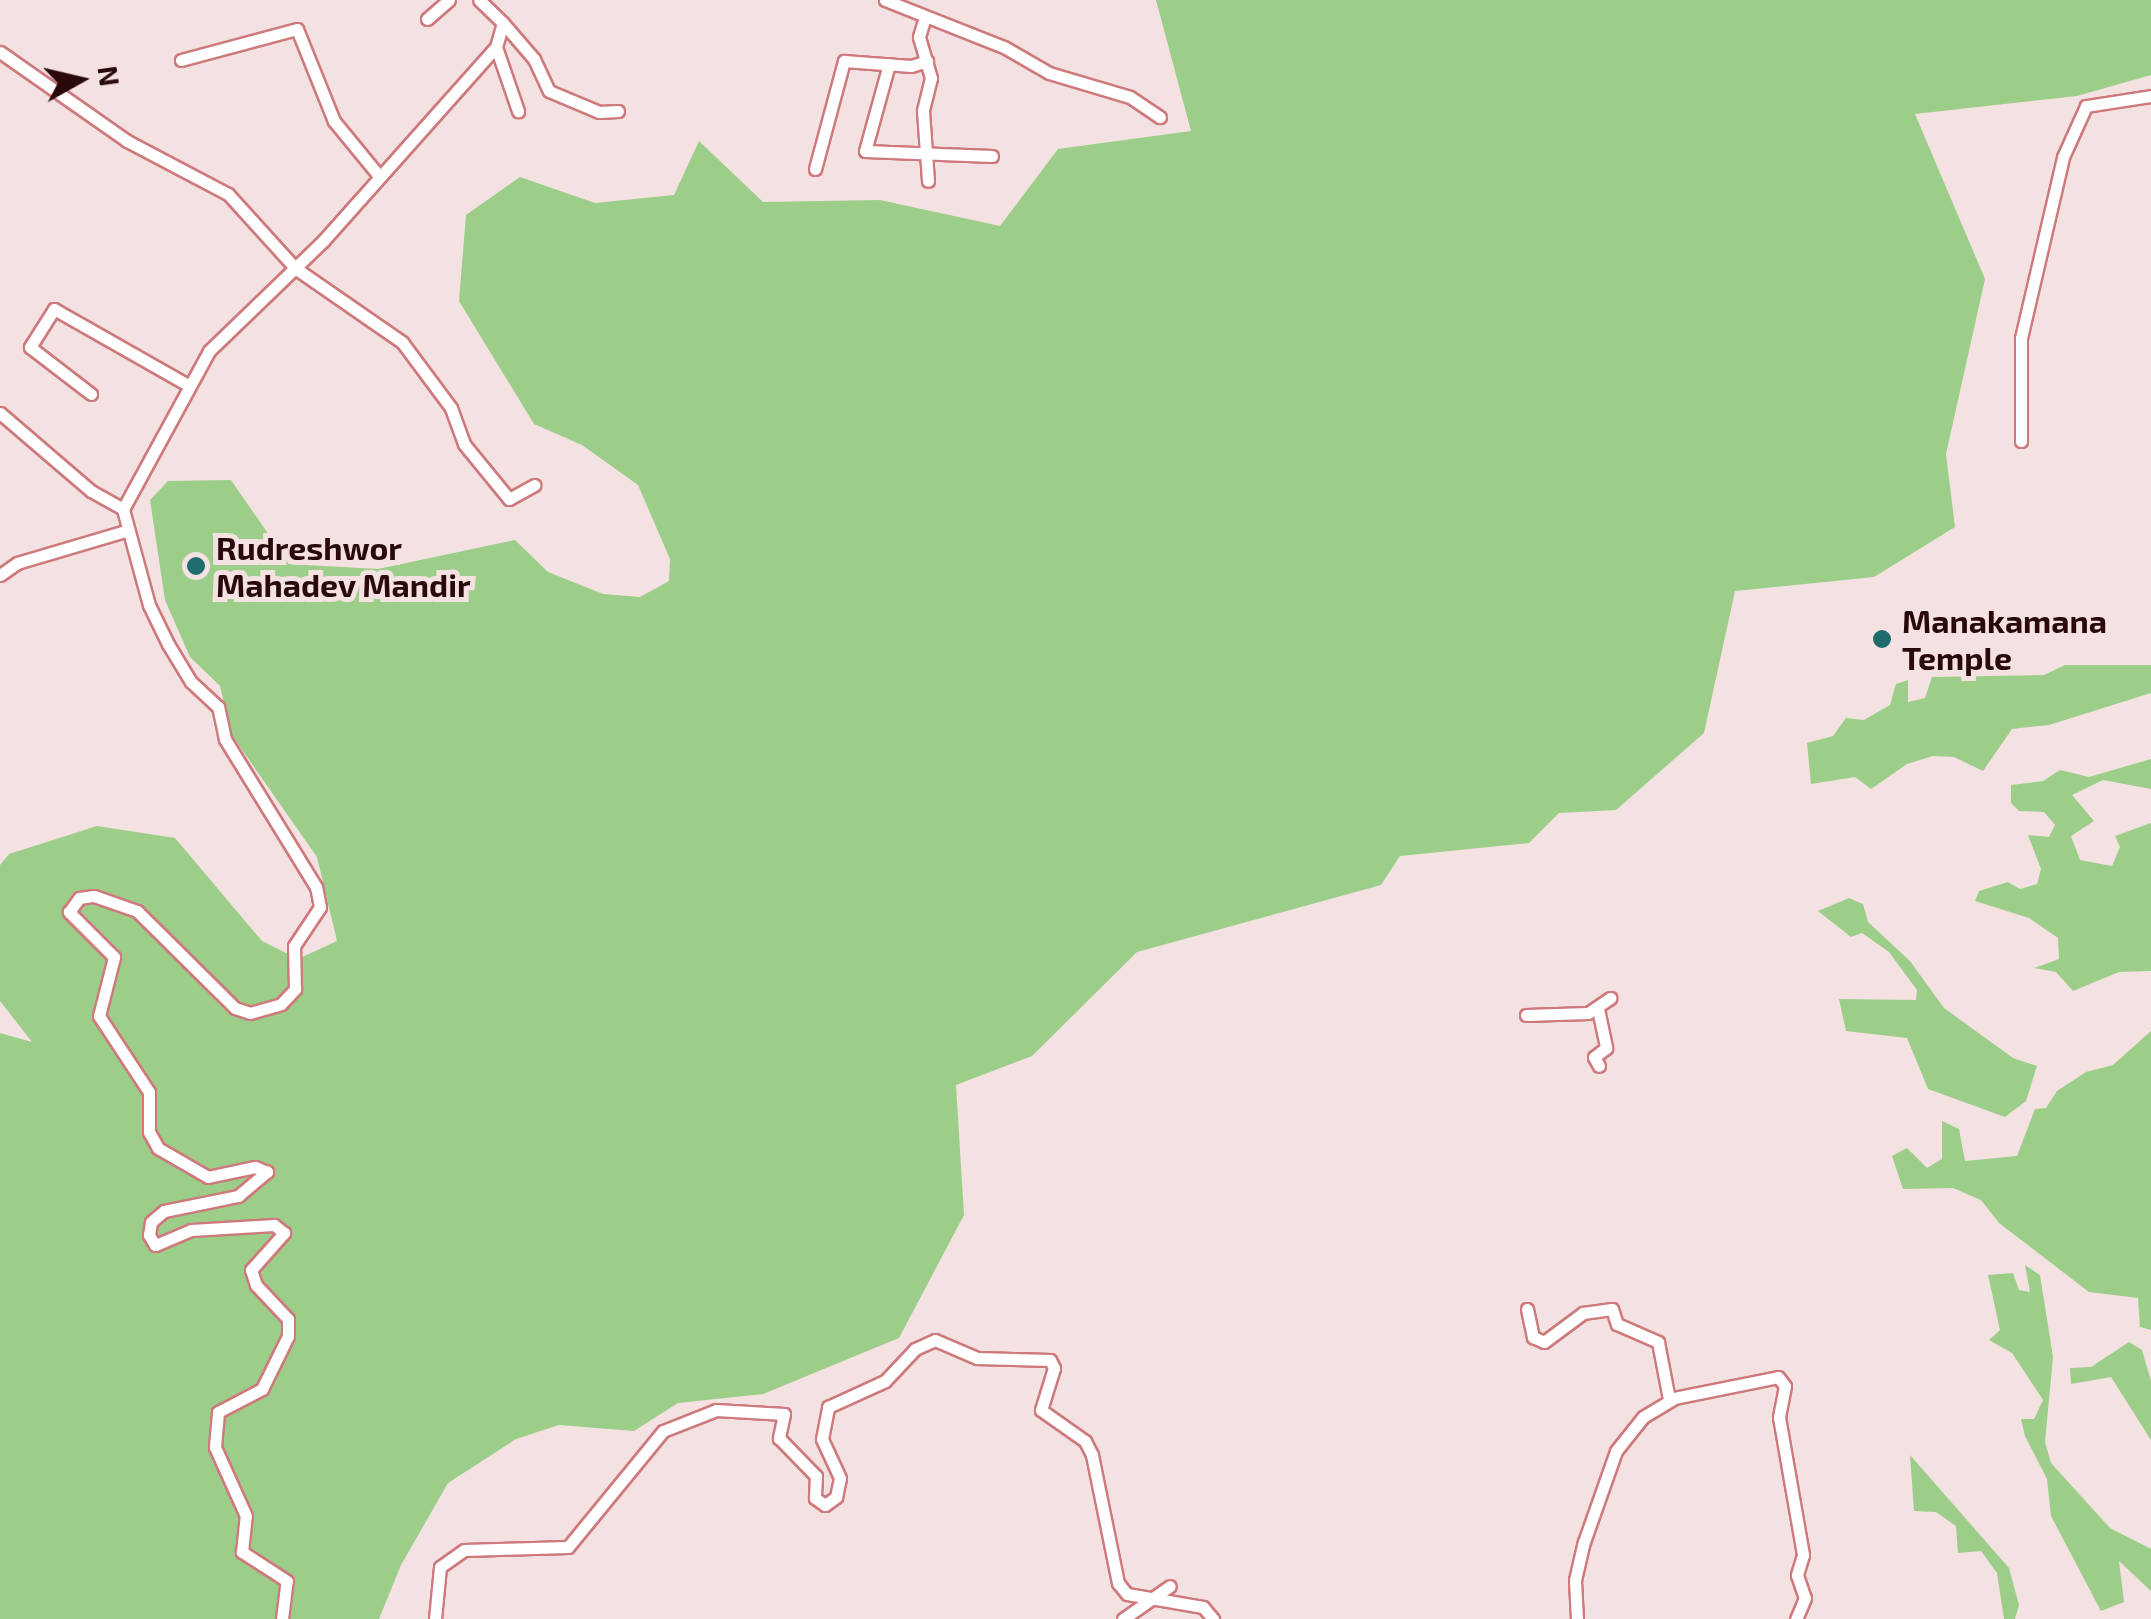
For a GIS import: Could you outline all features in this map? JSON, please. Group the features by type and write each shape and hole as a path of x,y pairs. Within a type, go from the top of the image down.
{"street":[{"path":"427,19 449,0"},
{"path":"479,0 534,59 549,92 599,112 618,111"},
{"path":"885,0 1004,47 1050,73 1130,97 1160,117"},
{"path":"925,17 919,37 927,60 928,180"},
{"path":"282,1619 287,1581 242,1552 246,1516 215,1448 218,1412 262,1389 288,1336 288,1319 256,1285 251,1270 284,1232 274,1225 191,1230 155,1245 149,1235 150,1222 164,1211 238,1196 268,1172 255,1166 208,1177 158,1148 149,1132 149,1092 98,1016 114,957 69,912 79,898 94,896 137,911 235,1008 250,1013 281,1004 296,989 294,946 319,899 225,740 218,707 190,682 168,644 125,531 123,509 209,351 295,268 496,47 503,23"},
{"path":"181,60 298,28 334,121 380,176"},
{"path":"496,47 518,111"},
{"path":"0,52 126,141 208,179 295,268 402,342 452,408 464,444 509,499 534,485"},
{"path":"814,169 844,61 889,64 927,60"},
{"path":"889,64 865,152 992,156"},
{"path":"2021,441 2021,338 2063,157 2086,106 2151,96"},
{"path":"92,394 30,347 54,309 188,385"},
{"path":"0,413 123,509"},
{"path":"0,575 17,563 125,531"},
{"path":"1526,1015 1598,1009 1610,998"},
{"path":"1598,1009 1606,1048 1594,1057 1598,1066"},
{"path":"1527,1309 1533,1337 1544,1342 1583,1313 1612,1310 1617,1324 1658,1342 1666,1396 1673,1400"},
{"path":"435,1619 440,1567 464,1550 568,1547 663,1431 716,1410 784,1414 779,1438 816,1476 815,1498 825,1504 836,1497 840,1478 822,1439 828,1408 885,1381 915,1349 936,1340 978,1358 1050,1360 1054,1368 1041,1410 1085,1441 1118,1584 1128,1594 1203,1607 1212,1619"},
{"path":"1577,1619 1584,1542 1616,1450 1643,1417 1673,1400 1778,1377 1784,1386 1779,1418 1796,1494 1803,1556 1797,1575 1806,1598 1796,1619"},
{"path":"1124,1619 1170,1586"}],"green space":[{"path":"1156,0 2151,0 2151,75 2077,96 1915,114 1985,279 1946,454 1955,527 1874,577 1735,591 1704,733 1616,810 1559,813 1529,843 1400,856 1381,885 1137,952 1032,1056 956,1085 964,1215 899,1338 763,1394 678,1403 634,1431 559,1425 516,1439 448,1483 401,1565 379,1619 0,1619 0,1033 32,1042 0,1001 0,865 9,854 97,826 175,838 262,941 298,959 337,941 317,857 231,734 220,686 190,657 165,600 150,500 168,481 231,480 289,564 378,569 515,540 548,572 603,594 640,597 669,581 670,559 638,485 582,445 534,424 459,301 466,215 520,177 595,203 674,195 699,141 763,202 880,200 1000,226 1058,149 1191,131"},
{"path":"2065,665 2151,665 2151,693 2049,725 2012,729 1983,771 1954,757 1933,756 1907,764 1871,789 1855,777 1811,784 1807,743 1833,736 1846,718 1864,720 1890,705 1896,684 1908,680 1908,702 1925,698 1932,677 2044,675"},
{"path":"2151,759 2151,789 2103,780 2072,795 2094,821 2071,836 2080,860 2112,866 2120,847 2115,836 2151,823 2151,971 2119,972 2073,991 2056,972 2034,968 2059,959 2058,938 2029,918 1975,901 1979,891 2008,882 2020,889 2037,884 2041,869 2028,835 2049,837 2055,825 2044,812 2019,811 2011,803 2011,785 2043,781 2060,770 2089,777"},
{"path":"1849,898 1863,904 1868,922 1910,961 1944,1008 2013,1058 2037,1066 2026,1101 2005,1117 1928,1089 1907,1038 1846,1031 1839,999 1916,1000 1917,990 1889,952 1862,933 1851,937 1818,911"},
{"path":"2151,1031 2151,1330 2140,1327 2138,1298 2089,1292 1999,1223 1981,1200 1953,1188 1903,1189 1892,1156 1907,1148 1927,1168 1942,1159 1942,1121 1959,1129 1965,1161 2017,1156 2035,1109 2046,1108 2057,1091 2086,1072 2113,1065"},
{"path":"2025,1265 2040,1275 2053,1357 2045,1442 2051,1463 2110,1528 2151,1549 2151,1591 2119,1561 2124,1602 2101,1611 2051,1516 2047,1479 2025,1436 2021,1419 2034,1419 2043,1400 2012,1353 1989,1340 2000,1330 1988,1275 2013,1273 2019,1290 2030,1292"},
{"path":"2129,1342 2142,1350 2151,1381 2151,1440 2111,1377 2071,1384 2070,1368 2091,1367"},
{"path":"1910,1455 2009,1568 2019,1605 2015,1619 2004,1619 1997,1573 1981,1551 1958,1553 1956,1526 1936,1512 1914,1511"}],"place":[{"name":"Rudreshwor Mahadev Mandir","path":"196,566"},
{"name":"Manakamana Temple","path":"1882,639"}]}
